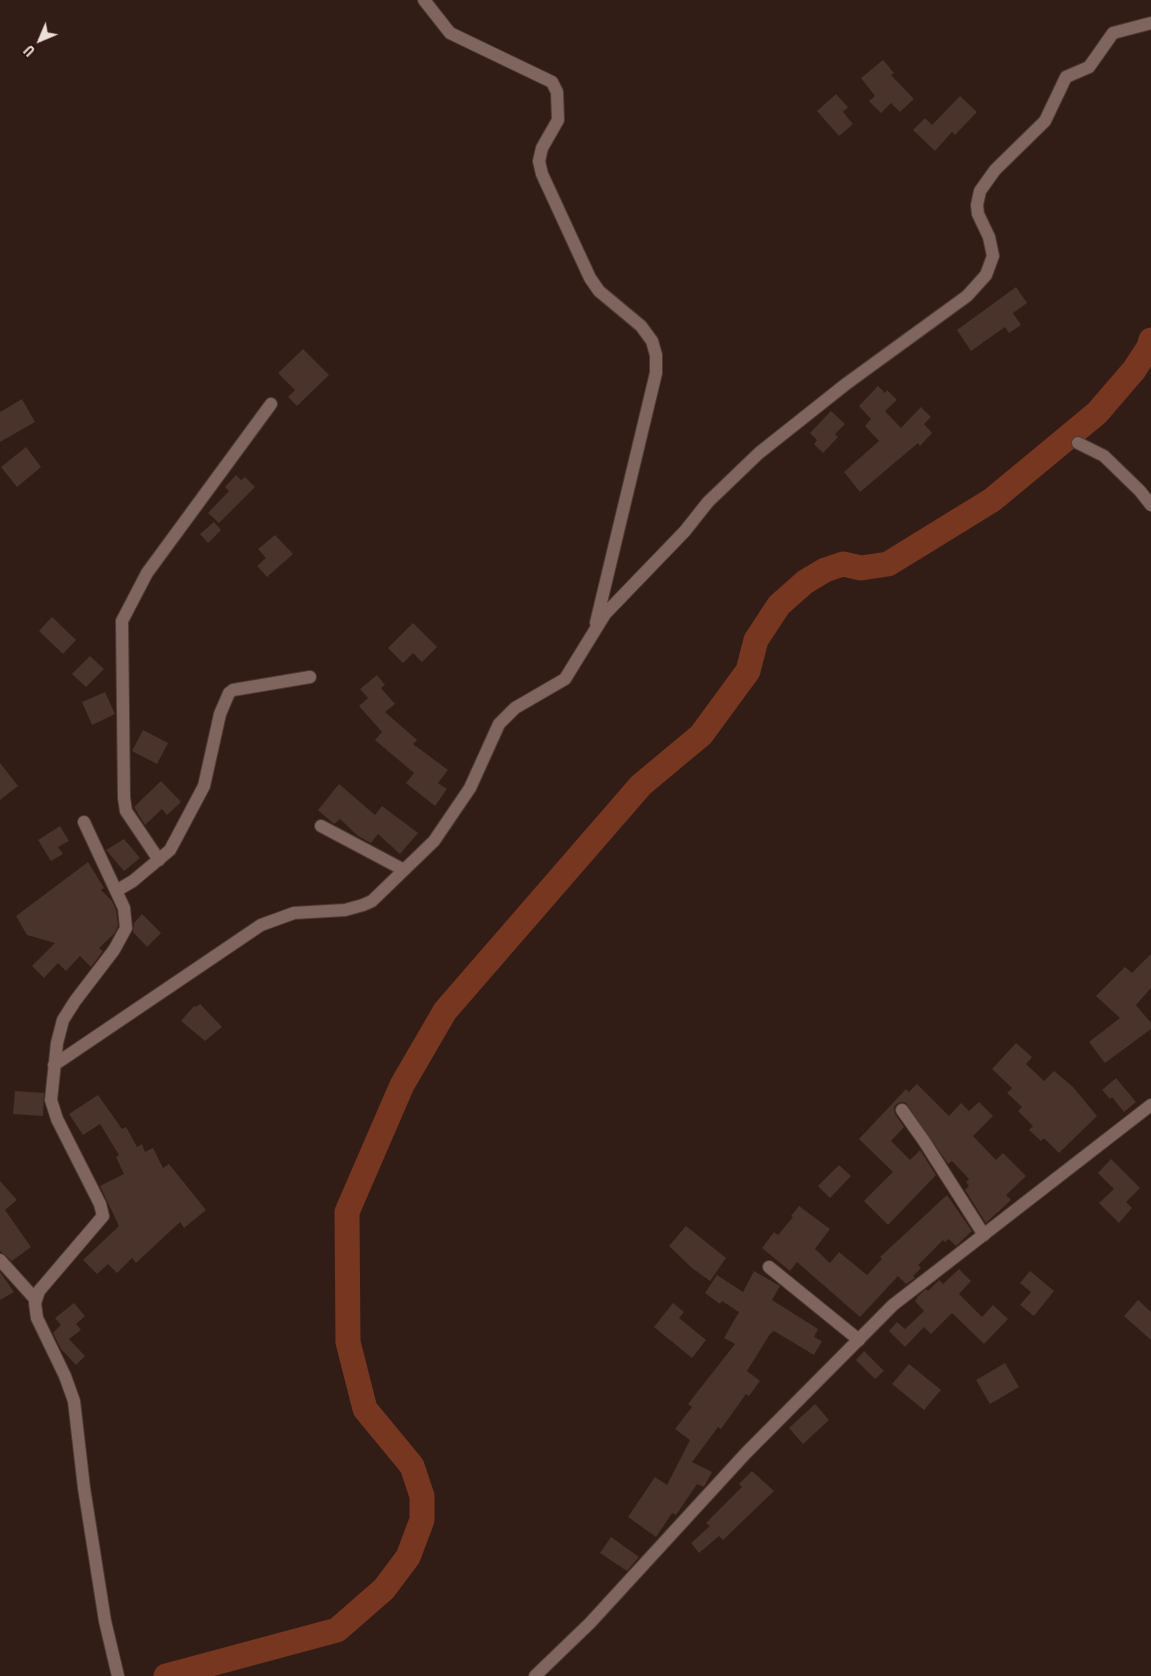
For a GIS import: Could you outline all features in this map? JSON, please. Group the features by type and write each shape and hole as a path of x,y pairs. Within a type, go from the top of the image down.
{"street":[{"path":"424,0 450,33 552,82 557,92 558,120 542,148 539,161 542,174 590,278 599,291 641,326 654,348 656,373 594,632"},
{"path":"54,1065 261,925 294,913 345,910 363,906 372,901 434,841 470,788 499,724 515,708 565,679 605,614 685,531 708,502 759,453 846,384 967,296 980,282 986,275 993,256 989,237 977,205 980,191 995,170 1045,121 1066,77 1089,66 1113,33 1151,23"},
{"path":"159,860 126,811 125,805 122,621 147,573 271,404"},
{"path":"1078,443 1104,456 1134,484 1151,505"},
{"path":"116,891 133,881 170,850 204,786 220,714 229,693 233,690 310,677"},
{"path":"84,822 126,916 123,936 63,1020 56,1043 51,1100 57,1119 100,1204 103,1216 45,1284 36,1300 37,1318 65,1376 74,1401 84,1488 105,1620 118,1676"},
{"path":"321,826 404,870"},
{"path":"535,1676 590,1623 746,1454 893,1305 1151,1105"},
{"path":"902,1110 984,1235"},
{"path":"0,1260 36,1300"},
{"path":"769,1267 858,1340"}],"building":[{"path":"883,60 894,73 891,75 914,99 900,112 891,103 881,113 869,101 875,96 861,78"},
{"path":"836,94 848,107 843,112 853,124 839,136 817,111"},
{"path":"960,96 977,112 955,135 952,132 935,151 913,130 925,118 932,125"},
{"path":"1016,287 1027,303 1013,313 1021,325 1009,333 1005,327 971,351 957,330"},
{"path":"303,349 329,375 297,406 288,397 295,390 278,373"},
{"path":"878,386 885,393 887,390 897,400 885,411 901,428 921,407 931,417 924,424 932,433 920,446 918,443 860,492 844,472 879,441 865,426 871,419 859,406"},
{"path":"22,399 35,422 0,442 0,412"},
{"path":"831,411 845,424 835,434 838,437 823,453 814,444 817,440 810,433"},
{"path":"26,447 41,467 17,487 1,467"},
{"path":"236,475 241,480 245,477 255,487 219,523 208,513 229,491 225,487"},
{"path":"214,522 221,530 208,543 200,534"},
{"path":"275,535 293,554 267,577 257,566 266,558 258,549"},
{"path":"52,617 76,640 63,654 39,631"},
{"path":"413,623 437,647 422,662 413,653 403,663 388,648"},
{"path":"90,656 104,669 86,687 72,674"},
{"path":"377,675 385,685 381,688 395,704 385,712 417,740 413,744 448,770 438,783 447,789 435,806 406,783 414,773 375,740 382,732 359,706 368,698 360,689"},
{"path":"105,692 115,714 92,725 82,702"},
{"path":"143,730 168,743 157,764 132,751"},
{"path":"0,763 18,786 0,800"},
{"path":"161,781 181,802 167,815 162,809 145,825 134,807"},
{"path":"339,784 375,815 382,806 418,833 400,854 378,834 371,843 358,836 340,819 334,824 318,810"},
{"path":"60,826 69,841 58,847 63,854 51,861 38,840"},
{"path":"124,839 140,858 124,871 106,850"},
{"path":"88,862 104,888 101,890 112,901 116,910 118,926 114,934 99,948 103,951 91,967 80,956 66,971 58,963 44,978 32,966 55,943 27,935 16,916"},
{"path":"142,914 161,933 147,947 133,932 134,923"},
{"path":"1151,954 1151,988 1136,1005 1151,1023 1151,1029 1105,1063 1089,1042 1120,1018 1096,996 1125,967 1132,973"},
{"path":"200,1004 222,1027 205,1041 181,1021 194,1006 196,1007"},
{"path":"1016,1043 1032,1057 1026,1064 1044,1081 1054,1071 1073,1087 1097,1116 1059,1153 1044,1138 1041,1141 1029,1130 1033,1126 1018,1111 1022,1107 1007,1093 1012,1088 992,1069"},
{"path":"1116,1078 1136,1102 1124,1112 1112,1097 1110,1099 1102,1090"},
{"path":"917,1084 949,1116 961,1103 969,1111 979,1102 993,1116 973,1136 996,1160 1003,1153 1026,1176 1006,1195 1011,1200 986,1223 965,1190 969,1186 966,1182 969,1179 952,1161 948,1164 905,1102 898,1103 894,1107 895,1114 904,1127 891,1141 910,1160 920,1150 936,1175 888,1225 864,1201 893,1172 859,1139 906,1089 909,1092"},
{"path":"15,1091 44,1093 43,1116 13,1114"},
{"path":"98,1095 122,1129 126,1127 137,1147 142,1144 145,1152 153,1148 163,1168 169,1164 206,1210 184,1228 180,1222 136,1263 132,1258 117,1273 108,1264 97,1274 83,1260 119,1226 100,1186 124,1174 116,1157 119,1155 100,1124 83,1135 69,1114"},
{"path":"1111,1159 1140,1188 1126,1202 1132,1208 1119,1223 1099,1203 1114,1189 1098,1173"},
{"path":"839,1165 851,1176 830,1198 818,1186"},
{"path":"0,1181 17,1200 5,1210 31,1247 12,1261 0,1251"},
{"path":"947,1195 972,1231 956,1246 949,1239 945,1242 943,1240 918,1265 921,1268 913,1276 915,1278 906,1284 898,1276 860,1317 797,1262 790,1271 762,1248 774,1232 778,1235 793,1217 791,1216 799,1206 830,1229 815,1249 830,1263 839,1252 867,1275 882,1259 880,1257"},
{"path":"686,1226 726,1258 710,1281 692,1268 669,1246"},
{"path":"959,1269 971,1281 959,1294 982,1317 993,1305 1008,1319 984,1344 952,1313 931,1334 924,1327 905,1347 889,1331 897,1322 905,1329 924,1311 915,1301 918,1296 926,1289 928,1291 939,1280 943,1284"},
{"path":"754,1271 780,1286 772,1300 818,1329 814,1337 822,1341 814,1355 774,1331 770,1334 747,1371 760,1381 749,1396 746,1394 721,1429 718,1427 692,1462 712,1472 704,1487 697,1484 676,1515 672,1513 656,1537 628,1517 655,1477 667,1485 690,1440 675,1429 692,1407 688,1404 735,1344 724,1338 739,1312 722,1301 720,1304 705,1293 717,1275 743,1292"},
{"path":"1030,1271 1054,1291 1034,1316 1020,1305 1031,1292 1020,1283"},
{"path":"0,1272 14,1292 0,1300"},
{"path":"1138,1300 1151,1312 1151,1340 1124,1316"},
{"path":"74,1303 85,1316 76,1324 81,1330 69,1339 85,1356 76,1365 61,1349 53,1333 61,1325 55,1318"},
{"path":"673,1303 684,1312 679,1318 706,1340 692,1358 654,1327"},
{"path":"864,1351 884,1371 875,1379 856,1360"},
{"path":"1005,1363 1019,1387 990,1404 976,1380"},
{"path":"909,1364 941,1390 924,1410 892,1384"},
{"path":"815,1404 829,1420 803,1444 789,1428"},
{"path":"752,1471 774,1491 723,1540 719,1536 699,1553 691,1543 710,1526 706,1523 742,1487 739,1484"},
{"path":"611,1537 639,1557 627,1571 600,1553"}],"waterway":[{"path":"166,1676 337,1630 384,1589 408,1557 422,1520 422,1496 412,1466 365,1409 348,1342 347,1212 402,1085 445,1011 641,785 701,735 748,671 756,640 779,605 805,582 825,570 843,564 861,568 888,564 992,500 1097,413 1134,370 1149,347 1151,340"}]}
